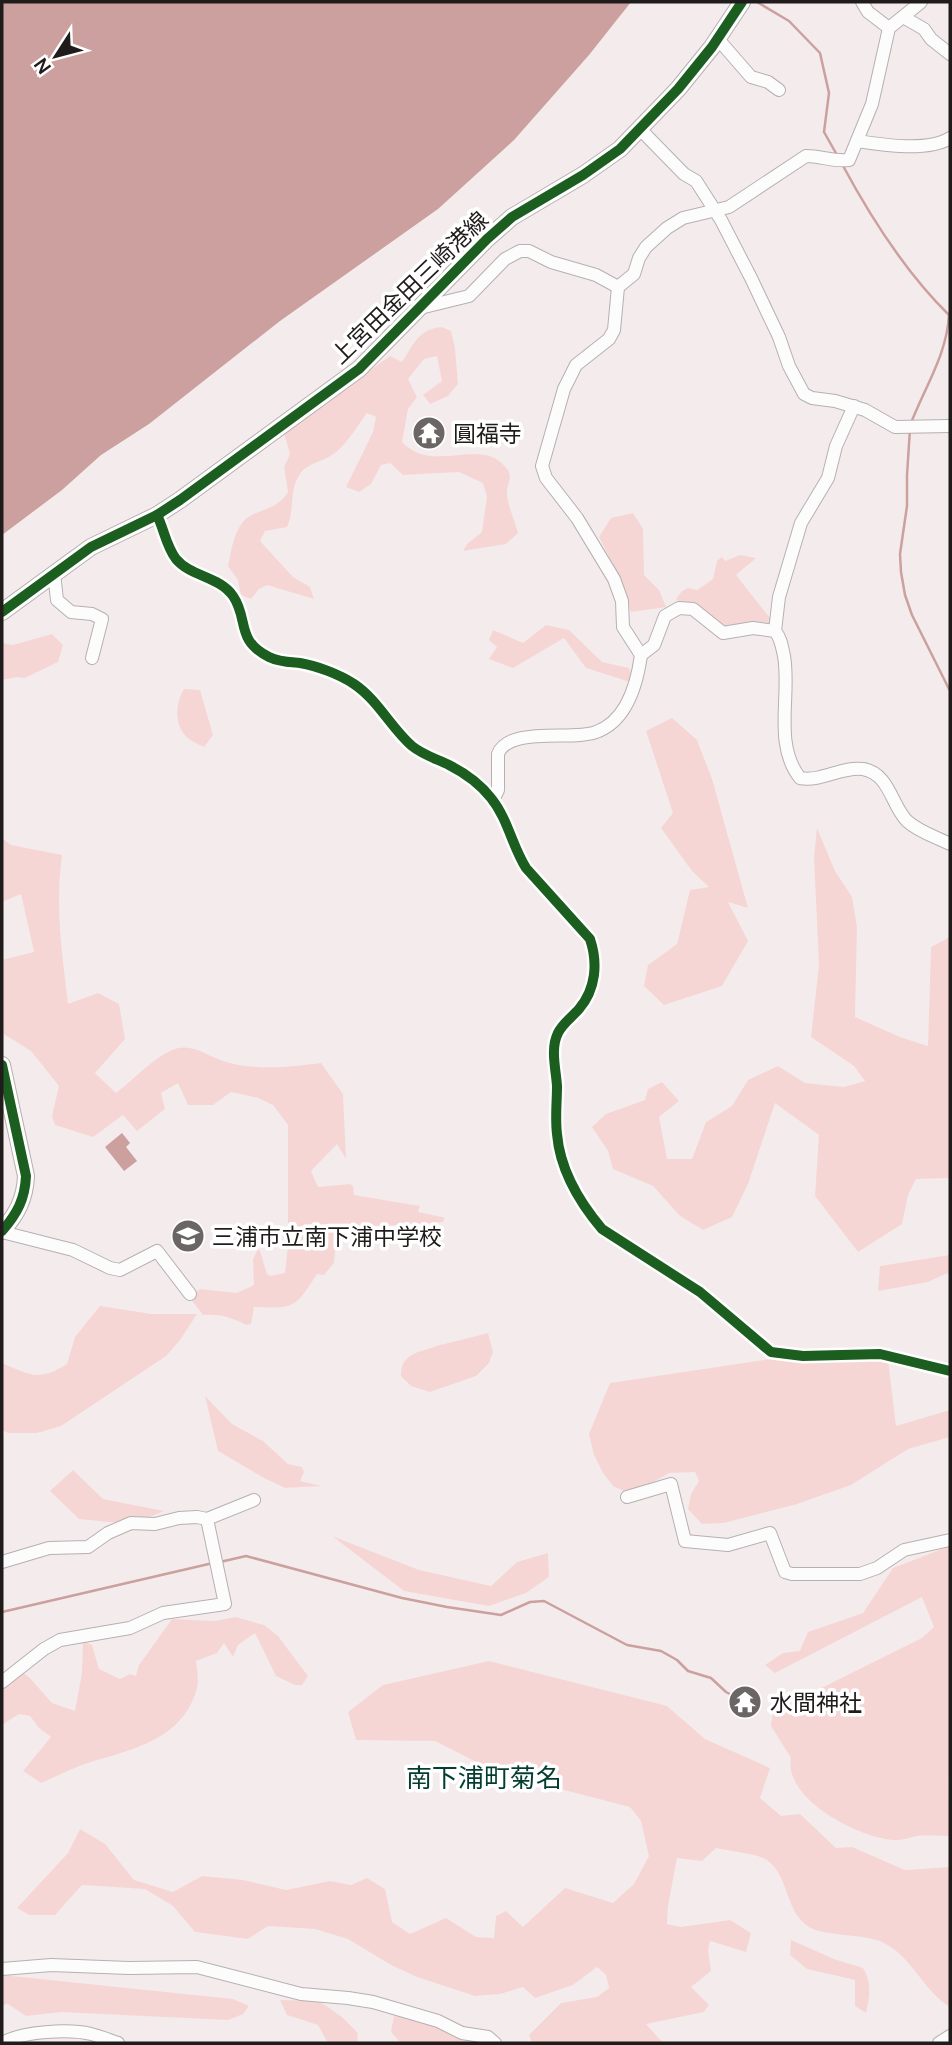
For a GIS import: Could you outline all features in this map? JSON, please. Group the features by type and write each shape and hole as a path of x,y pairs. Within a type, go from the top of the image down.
{"main road":[{"name":"上宮田金田三崎港線","path":"2,612 109,537 157,515 347,378 381,348 505,223 620,149 678,89 742,2"},
{"path":"2,1065 26,1176 18,1212 2,1231"}],"street":[{"path":"862,2 868,12 889,28"},
{"path":"641,655 623,627 622,601 614,579 577,518 546,478 542,466 564,390 576,365 609,339 614,330 618,287 634,274 646,247 667,228 683,218 729,207 806,156 838,162 849,160 872,104 889,28 921,2"},
{"path":"903,17 924,29 931,39 950,54"},
{"path":"718,38 751,77 768,82 779,90"},
{"path":"640,128 684,174 696,181 751,278 804,394 811,398 854,406 895,427 950,426"},
{"path":"857,141 883,145 939,145 950,138"},
{"path":"420,308 469,296 505,259 520,251 529,251 551,262 596,275 618,287"},
{"path":"775,631 779,597 800,523 828,478 836,446 854,406"},
{"path":"157,515 170,550 177,560 197,575 215,581 234,597 244,632 256,648 281,662 317,667 352,682 370,698 410,744 479,785 493,800 508,824 518,856 526,868 590,939 595,954 591,989 580,1008 556,1036 554,1065 557,1086 556,1134 562,1163 592,1217 612,1238 700,1292 771,1352 803,1356 880,1354 950,1371"},
{"path":"54,573 58,600 71,612 92,614 102,619 92,658"},
{"path":"493,800 498,790 500,748 511,741 528,737 588,734 603,728 616,717 633,692 641,655 654,645 665,616 679,608 693,609 723,633 753,628 775,631 779,636 787,673 784,735 797,776 816,779 855,769 868,770 887,785 900,813 911,824 950,844"},
{"path":"2,1231 73,1250 120,1270 157,1251 190,1294"},
{"path":"627,1497 671,1484 685,1541 728,1545 770,1533 785,1572 792,1574 842,1575 869,1572 904,1550 950,1540"},
{"path":"2,1562 49,1548 88,1547 108,1533 131,1523 155,1524 197,1517 207,1519 254,1500"},
{"path":"2,1682 60,1640 130,1628 163,1613 225,1604 207,1519"},
{"path":"2,1969 51,1965 197,1967 300,1994 373,2002 438,2021 462,2033 488,2037 495,2043"},
{"path":"3,2043 28,2034 66,2033 91,2034 118,2043"},
{"path":"939,2043 950,2036"}],"shaded area":[{"path":"2,2 631,2 589,55 514,140 438,209 280,321 149,424 101,455 62,490 2,535"},
{"path":"442,327 451,331 458,384 448,396 430,404 423,395 442,381 437,356 424,359 408,379 417,397 408,409 402,442 428,456 471,454 497,459 510,475 507,495 518,533 506,544 463,551 467,544 482,532 487,497 483,483 459,472 403,475 390,463 381,465 371,484 359,492 346,487 373,432 376,417 367,413 337,451 303,470 294,486 287,527 265,531 260,541 293,577 310,587 314,599 267,585 259,589 251,599 241,595 238,580 228,566 233,544 239,528 247,518 277,504 288,492 284,467 290,454 284,433 390,356 402,362 422,334"},
{"path":"633,513 643,529 644,575 659,590 666,607 631,612 623,584 599,537 611,518"},
{"path":"740,555 756,558 736,575 773,622 772,625 742,623 724,629 676,599 682,591 688,588 697,590 713,579 717,561 722,557 725,561"},
{"path":"546,625 569,630 602,662 629,668 633,683 586,668 564,638 513,668 489,659 497,647 489,640 493,630 523,643"},
{"path":"52,634 63,645 58,662 25,678 2,680 2,643 13,645"},
{"path":"184,689 200,690 213,735 204,747 193,742 181,729 177,717 179,700"},
{"path":"672,718 697,740 712,779 748,908 728,902 748,941 722,986 664,1005 644,986 648,965 677,944 690,890 709,887 692,871 661,828 673,813 646,731"},
{"path":"817,828 835,871 852,897 857,927 855,1017 928,1046 931,947 950,937 950,1178 916,1179 908,1195 902,1224 858,1252 815,1196 819,1135 775,1103 748,1184 732,1217 703,1230 680,1216 653,1186 613,1169 608,1151 592,1127 606,1114 645,1100 648,1089 662,1082 679,1101 659,1117 667,1159 692,1159 706,1122 732,1106 748,1080 778,1066 805,1083 844,1087 865,1081 854,1066 811,1037 819,965 814,858"},
{"path":"2,838 11,845 62,855 59,911 68,1004 98,993 119,1004 125,1039 95,1073 116,1093 157,1059 179,1048 192,1048 223,1061 247,1066 285,1067 321,1063 343,1094 346,1159 337,1144 311,1171 318,1187 350,1184 353,1186 354,1195 420,1206 418,1212 445,1218 443,1222 337,1228 334,1263 324,1275 317,1274 304,1294 293,1304 254,1307 251,1324 246,1325 225,1317 203,1315 189,1297 200,1289 237,1293 254,1285 253,1259 258,1249 267,1274 270,1276 285,1273 288,1246 296,1241 288,1226 288,1125 273,1105 258,1098 231,1092 213,1105 188,1105 178,1083 161,1093 165,1109 137,1131 123,1115 93,1137 55,1125 52,1116 59,1086 31,1051 2,1033 2,960 34,952 21,894 2,902"},
{"path":"122,1133 130,1143 126,1147 137,1161 124,1171 105,1147"},
{"path":"950,1255 950,1272 928,1282 878,1291 880,1266"},
{"path":"100,1306 152,1314 197,1314 166,1356 61,1426 37,1433 8,1433 2,1430 2,1363 34,1375 57,1370 67,1364 75,1337"},
{"path":"488,1333 493,1352 489,1363 476,1376 430,1392 411,1386 401,1376 403,1363 415,1354"},
{"path":"771,1359 888,1360 896,1426 950,1410 950,1437 908,1449 851,1485 797,1504 724,1523 702,1524 688,1509 691,1494 699,1481 695,1472 669,1473 641,1489 628,1493 613,1486 603,1473 594,1455 589,1434 610,1383"},
{"path":"205,1396 232,1424 263,1441 288,1464 302,1467 304,1472 300,1481 321,1486 285,1488 218,1451"},
{"path":"73,1470 103,1499 164,1511 147,1518 119,1523 79,1519 50,1491"},
{"path":"332,1536 419,1570 491,1586 517,1562 548,1553 549,1577 526,1593 489,1606 404,1591"},
{"path":"950,1546 950,1836 918,1836 897,1840 882,1838 846,1825 812,1802 799,1788 792,1773 791,1758 771,1726 773,1712 922,1638 934,1627 922,1597 775,1673 765,1665 783,1653 800,1651 808,1632 863,1613 893,1568"},
{"path":"236,1617 264,1625 278,1636 308,1676 302,1685 295,1685 276,1676 255,1633 238,1645 233,1657 224,1643 217,1653 196,1661 198,1685 191,1705 181,1719 156,1739 78,1766 41,1783 23,1771 51,1737 39,1728 30,1716 19,1714 2,1725 2,1687 22,1672 52,1703 75,1711 82,1673 83,1641 92,1645 99,1669 120,1679 130,1674 136,1676 139,1665 172,1619 214,1621"},
{"path":"489,1661 667,1706 705,1739 770,1768 760,1798 781,1816 800,1814 836,1848 852,1847 905,1870 950,1867 950,2007 932,1992 901,1956 882,1942 809,1927 795,1912 780,1875 767,1860 751,1854 716,1848 702,1861 677,1858 667,1924 681,1927 730,1920 751,1933 746,1952 710,1941 708,1950 711,1971 691,1987 709,2005 704,2012 646,2024 663,2043 532,2043 529,2035 561,2003 597,1997 609,1988 606,1975 597,1967 573,1985 535,1998 523,1987 500,1994 475,1996 417,1977 348,1939 315,1929 268,1926 248,1939 195,1932 173,1906 145,1889 82,1885 55,1915 29,1915 17,1908 68,1853 80,1829 105,1844 134,1880 173,1892 202,1876 243,1880 286,1890 330,1881 351,1885 367,1878 385,1889 392,1922 410,1934 446,1918 476,1937 494,1938 496,1916 506,1911 523,1927 565,1888 613,1903 634,1884 649,1856 641,1821 630,1807 498,1773 435,1741 356,1740 348,1712 383,1685"},
{"path":"791,1940 834,1959 863,1968 869,1990 866,2013 855,2006 855,1980 807,1969 790,1955"},
{"path":"2,1975 233,1999 249,2006 243,2014 228,2020 61,2012 26,2016 8,2004 2,2005"},
{"path":"280,2000 319,2001 342,2017 358,2033 357,2043 328,2043 318,2025 287,2015"},
{"path":"394,2016 435,2024 448,2021 482,2031 501,2043 401,2043 391,2032"}],"waterway":[{"path":"757,2 789,21 820,53 829,93 824,132 837,155"},
{"path":"842,164 890,244 918,281 949,315 940,357 911,423"},
{"path":"910,429 907,506 900,554 901,572 912,615 950,691"},
{"path":"220,1562 246,1556 402,1598 501,1615 530,1602 544,1601 627,1645 661,1651 677,1660 688,1671 711,1678 726,1692 745,1702"},
{"path":"2,1612 213,1563"}],"cycle path":[{"path":"2,612 91,547 157,515 180,500 359,369 512,217 583,175 620,149 678,89 712,47 742,2"},
{"path":"157,515 176,559 189,570 220,584 233,596 247,636 258,650 273,659 314,666 348,680 370,698 412,746 461,772 482,788 502,815 526,868 590,939 595,966 589,993 560,1030 554,1046 556,1122 559,1147 567,1173 579,1197 602,1229 700,1292 771,1352 803,1356 880,1354 950,1371"},
{"path":"2,1065 26,1176 19,1206 2,1231"}],"place":[{"name":"圓福寺","path":"429,433"},
{"name":"三浦市立南下浦中学校","path":"188,1236"},
{"name":"水間神社","path":"745,1702"}],"district":[{"name":"南下浦町菊名","path":"484,1777"}]}
